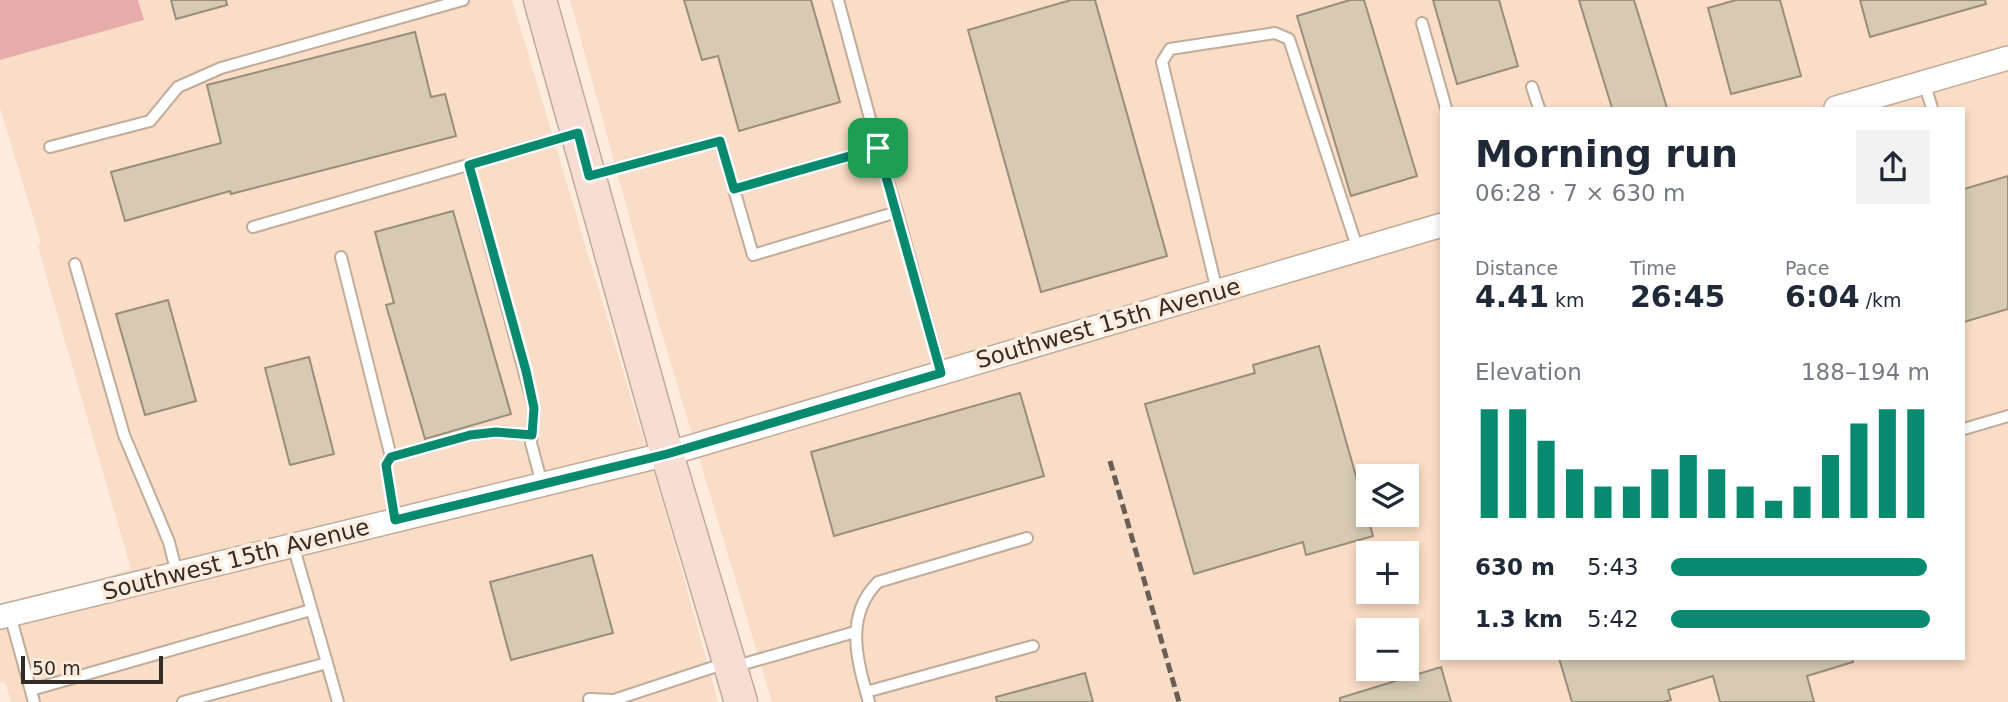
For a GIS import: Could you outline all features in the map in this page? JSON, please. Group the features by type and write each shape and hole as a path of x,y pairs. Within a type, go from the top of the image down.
{"main road":[{"path":"540,0 667,454 741,702"}],"street":[{"path":"1839,107 2008,58"},
{"name":"Southwest 15th Avenue","path":"5,616 667,454 1440,226"}],"lane":[{"path":"50,148 150,121 178,87 221,68 463,0"},
{"path":"838,0 941,373"},
{"path":"1422,23 1446,107"},
{"path":"1217,291 1162,62 1170,49 1275,33 1289,39 1358,250"},
{"path":"1924,82 1932,107"},
{"path":"1532,87 1539,107"},
{"path":"253,227 578,133"},
{"path":"589,176 720,141 753,255 897,212"},
{"path":"734,189 878,148"},
{"path":"469,165 526,371 534,408 531,443 542,484"},
{"path":"341,257 391,457"},
{"path":"75,264 124,435 169,542 177,574"},
{"path":"1965,429 2008,416"},
{"path":"395,520 386,465 391,457 470,435 496,432 532,435"},
{"path":"1027,538 878,582 866,595 855,632 854,646 867,697 1033,646"},
{"path":"293,545 338,702"},
{"path":"31,690 311,610"},
{"path":"5,616 34,702"},
{"path":"590,702 589,699 614,700 730,665 855,632"},
{"path":"183,702 327,663"}],"shaded area":[{"path":"0,0 138,0 144,20 0,60"},
{"path":"138,0 512,0 672,535 718,702 11,702 5,682 0,683 0,614 131,569 37,244 41,243 0,108 0,60 143,20"},
{"path":"570,0 2008,0 2008,702 772,702 652,300"}],"building":[{"path":"171,0 226,0 227,5 176,19"},
{"path":"684,0 811,0 840,102 739,131 718,56 702,60"},
{"path":"1071,0 1095,0 1167,256 1041,292 968,30"},
{"path":"1350,0 1364,0 1417,176 1351,196 1297,16"},
{"path":"1433,0 1499,0 1518,66 1457,84"},
{"path":"1579,0 1634,0 1667,107 1612,107"},
{"path":"1736,0 1780,0 1801,76 1731,94 1708,8"},
{"path":"1860,0 1985,0 1986,4 1870,37"},
{"path":"415,32 431,97 445,94 456,136 231,194 230,191 125,221 111,172 221,143 207,85"},
{"path":"2008,176 2008,309 1965,322 1965,189"},
{"path":"453,211 511,414 425,439 386,305 394,303 375,232"},
{"path":"168,300 196,401 145,415 116,314"},
{"path":"1319,346 1356,476 1356,527 1370,527 1373,536 1306,555 1303,542 1194,574 1145,404 1255,373 1253,365"},
{"path":"309,357 334,454 290,465 265,368"},
{"path":"1020,393 1044,476 834,536 811,452"},
{"path":"592,555 613,633 511,660 490,582"},
{"path":"1560,660 1853,662 1807,676 1814,702 1720,702 1713,676 1668,690 1671,700 1663,702 1572,702"},
{"path":"1441,667 1451,702 1340,702 1340,698 1395,681 1419,681 1419,674"},
{"path":"1085,673 1093,702 997,702 996,697"}],"railway":[{"path":"1110,461 1179,702"}],"route":[{"path":"578,133 589,176 720,141 734,189 878,148 941,373 667,454 395,520 388,491 386,465 391,457 470,435 496,432 532,435 534,408 526,371 469,165 578,133"}]}
